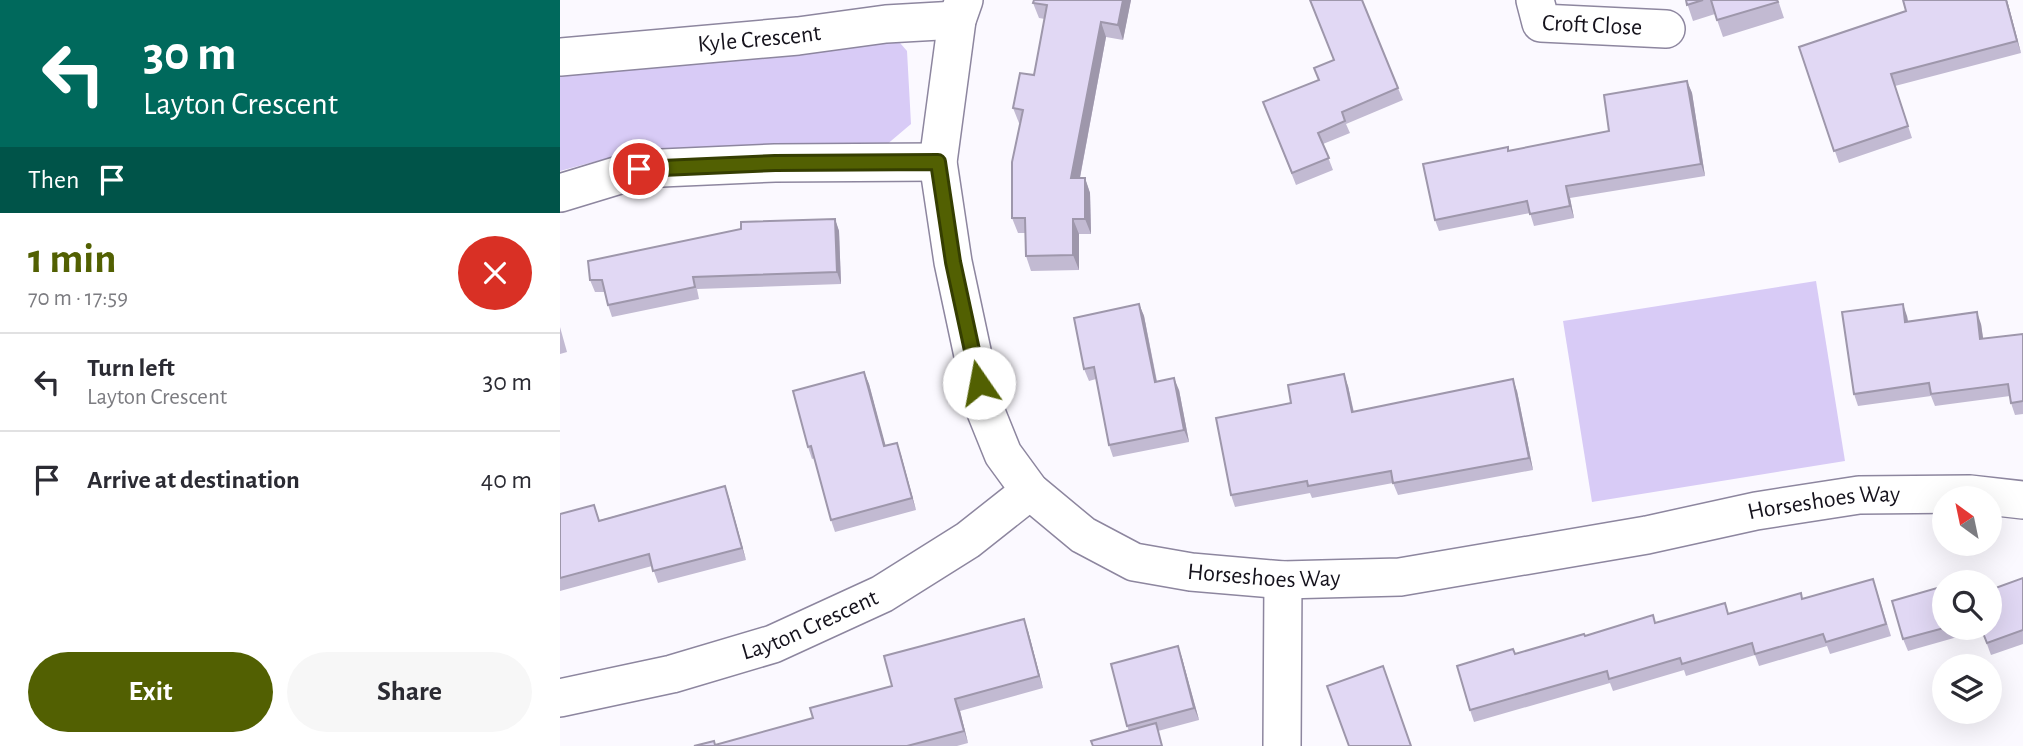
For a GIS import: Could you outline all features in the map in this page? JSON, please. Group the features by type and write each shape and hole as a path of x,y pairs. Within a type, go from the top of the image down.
{"street":[{"name":"Croft Close","path":"1535,0 1541,23 1666,29"},
{"name":"Kyle Crescent","path":"560,57 798,36 960,10"},
{"name":"Horseshoes Way","path":"960,10 938,162 953,262 984,407 1003,454 1030,491 1083,535 1134,562 1191,572 1283,580 1400,577 1647,535 1756,511 1859,495 1970,494 2023,500"},
{"path":"560,193 639,169 775,163 938,162"},
{"name":"Layton Crescent","path":"560,698 672,674 773,645 882,594 968,540 1030,491"},
{"path":"1282,746 1283,580"}],"shaded area":[{"path":"894,36 907,51 911,124 885,146 634,151 560,171 560,64"},
{"path":"1816,281 1845,461 1592,502 1563,321"}],"building":[{"path":"1034,0 1123,0 1118,25 1101,22 1071,178 1085,178 1085,219 1073,219 1073,255 1026,256 1025,218 1012,218 1012,162 1023,110 1013,108 1020,73 1034,75 1047,5 1033,3"},
{"path":"1310,0 1362,0 1398,88 1342,112 1345,121 1318,133 1329,158 1292,173 1263,102 1319,80 1314,68 1334,60"},
{"path":"1686,0 1703,0 1687,5"},
{"path":"1711,0 1777,0 1778,2 1717,20"},
{"path":"1903,0 2006,0 2017,41 1891,74 1908,126 1834,151 1799,47 1906,11"},
{"path":"1687,81 1701,164 1566,186 1570,206 1530,214 1527,201 1435,220 1423,164 1609,131 1604,95"},
{"path":"835,219 837,272 693,277 695,287 608,305 602,280 590,280 588,261 741,229 741,222"},
{"path":"1139,304 1155,382 1174,378 1184,430 1109,445 1094,367 1084,369 1074,318"},
{"path":"1903,304 1905,322 1977,312 1980,339 2023,334 2023,401 2011,403 2008,384 1931,394 1929,383 1854,394 1842,312"},
{"path":"864,372 884,446 897,443 912,498 831,520 793,391"},
{"path":"1344,374 1352,412 1513,379 1529,458 1393,483 1391,471 1308,486 1307,481 1231,495 1216,418 1291,403 1288,385"},
{"path":"725,486 742,548 653,571 649,554 560,578 560,514 594,505 599,521"},
{"path":"2023,578 2023,630 2002,638 2002,586"},
{"path":"1873,579 1886,624 1826,642 1823,634 1755,654 1752,643 1682,664 1680,658 1609,679 1607,671 1470,710 1457,666 1513,649 1515,654 1584,634 1585,636 1653,615 1655,623 1725,603 1728,614 1801,593 1802,599"},
{"path":"1932,589 1932,631 1903,639 1892,601"},
{"path":"1024,619 1039,676 955,699 964,731 907,746 694,746 714,741 715,745 813,718 810,708 892,686 884,656"},
{"path":"1178,646 1194,708 1127,726 1111,664"},
{"path":"1383,666 1411,746 1349,746 1327,686"},
{"path":"1156,723 1162,746 1093,746 1091,741"}],"route":[{"path":"639,169 775,163 938,162 953,262 979,383"}]}
